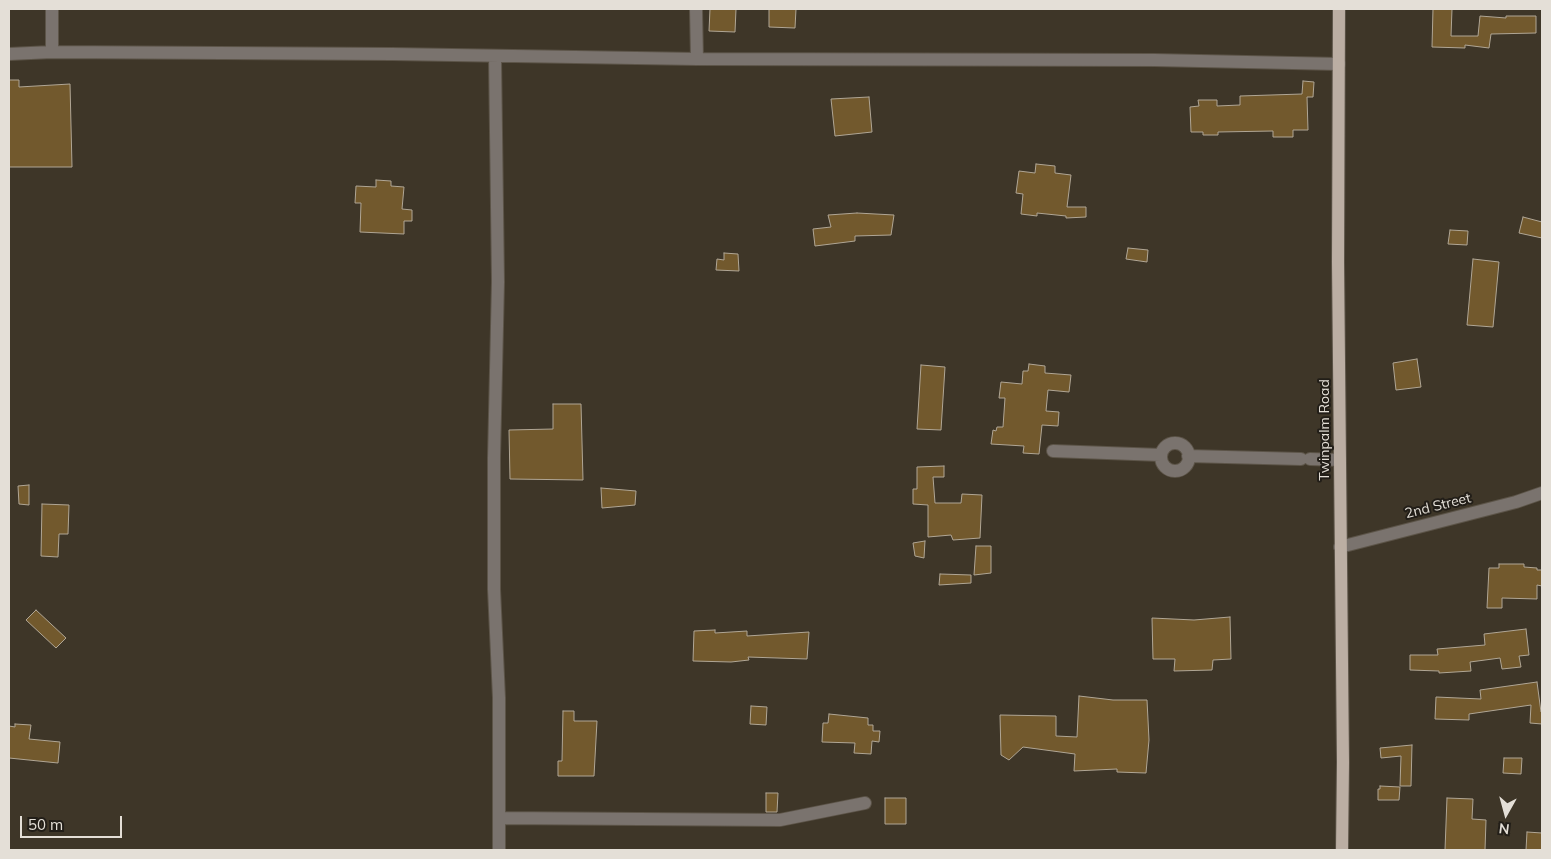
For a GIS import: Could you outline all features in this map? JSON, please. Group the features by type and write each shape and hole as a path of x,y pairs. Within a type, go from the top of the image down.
{"main road":[{"name":"Twinpalm Road","path":"1339,9 1338,262 1343,762 1342,850"}],"street":[{"path":"52,9 52,52"},
{"path":"696,9 698,59"},
{"path":"9,54 52,52 392,54 698,59 1154,60 1339,64"},
{"path":"495,57 498,282 494,458 494,589 499,698 498,850"},
{"path":"1174,443 1184,447 1188,456 1186,465 1172,471 1163,464 1161,455 1164,448 1174,443"},
{"path":"1053,452 1161,455"},
{"path":"1188,456 1340,460"},
{"name":"2nd Street","path":"1340,547 1542,494"},
{"path":"499,818 780,820 865,802"}],"building":[{"path":"710,9 736,9 735,32 709,31"},
{"path":"769,9 796,9 795,28 769,27"},
{"path":"1433,9 1452,9 1451,36 1478,36 1480,16 1506,18 1506,16 1536,16 1536,33 1491,34 1489,48 1465,45 1465,48 1432,47"},
{"path":"9,80 19,80 19,87 70,84 72,167 9,167"},
{"path":"1303,81 1314,82 1313,97 1307,97 1308,130 1293,130 1293,137 1273,137 1273,131 1218,132 1218,135 1203,135 1203,132 1191,132 1190,107 1199,106 1198,100 1217,100 1217,106 1240,105 1240,96 1302,94"},
{"path":"869,97 872,132 835,136 831,99"},
{"path":"1036,164 1055,166 1055,173 1071,175 1067,207 1086,207 1086,217 1066,218 1066,216 1037,213 1037,216 1021,214 1023,194 1016,193 1019,171 1035,173"},
{"path":"376,180 391,181 391,186 404,187 402,209 412,210 412,221 404,221 404,234 360,232 361,203 355,203 356,186 376,187"},
{"path":"857,213 894,215 891,235 855,236 855,241 815,246 813,229 831,227 828,215"},
{"path":"1523,217 1542,222 1542,238 1519,233"},
{"path":"1450,230 1468,231 1467,245 1448,244"},
{"path":"1128,248 1148,250 1147,262 1126,259"},
{"path":"724,253 738,254 739,271 716,270 717,259 724,260"},
{"path":"1473,259 1499,262 1493,327 1467,325"},
{"path":"1417,359 1421,387 1396,390 1393,363"},
{"path":"1029,364 1045,366 1045,373 1071,375 1069,392 1048,390 1046,411 1059,412 1058,426 1042,425 1039,454 1023,453 1024,446 991,444 993,430 996,431 997,427 1003,427 1005,398 999,398 1001,382 1022,384 1023,371 1028,371"},
{"path":"921,365 945,367 941,430 917,429"},
{"path":"553,404 581,404 583,480 510,479 509,430 553,429"},
{"path":"944,466 944,477 933,477 935,503 961,503 962,494 982,495 980,538 953,540 951,535 928,537 928,505 913,504 913,489 917,489 917,467"},
{"path":"29,485 29,505 19,504 18,486"},
{"path":"601,488 636,491 635,505 602,508"},
{"path":"42,504 69,505 68,534 59,534 58,557 41,556"},
{"path":"925,541 924,558 915,556 913,543"},
{"path":"976,546 991,546 991,573 974,575"},
{"path":"1499,564 1524,564 1524,567 1542,570 1542,586 1537,585 1537,599 1502,598 1502,608 1487,608 1489,568 1499,568"},
{"path":"940,574 971,575 971,583 939,585"},
{"path":"36,610 66,638 56,648 26,620"},
{"path":"1230,617 1231,659 1213,660 1212,670 1174,671 1175,659 1153,659 1152,618 1194,620"},
{"path":"1526,629 1529,655 1519,656 1521,667 1502,669 1500,658 1470,662 1471,671 1439,673 1439,671 1410,670 1410,655 1438,655 1437,649 1485,645 1484,634"},
{"path":"715,630 715,633 747,631 747,636 809,632 807,659 748,657 749,660 731,662 693,661 694,631"},
{"path":"1537,682 1542,724 1530,723 1531,705 1469,714 1469,720 1435,719 1436,697 1481,699 1480,690"},
{"path":"1079,696 1113,700 1147,700 1149,740 1146,773 1117,772 1117,769 1074,771 1075,754 1023,747 1009,760 1001,755 1000,715 1056,716 1056,736 1077,737"},
{"path":"751,706 767,707 766,725 750,724"},
{"path":"563,711 574,711 574,721 597,721 594,776 558,776 558,761 562,761"},
{"path":"829,714 868,718 868,725 873,725 873,731 880,731 879,742 872,741 871,754 854,753 855,743 822,742 823,723 828,723"},
{"path":"15,724 31,725 29,739 60,742 58,763 9,758 9,726 15,727"},
{"path":"1412,745 1411,786 1400,786 1401,756 1381,758 1380,748"},
{"path":"1504,758 1522,758 1521,774 1503,773"},
{"path":"1380,786 1400,787 1399,800 1378,800 1378,789 1380,789"},
{"path":"766,793 778,793 777,812 766,812"},
{"path":"885,798 906,798 906,824 885,824"},
{"path":"1447,798 1473,799 1472,819 1486,820 1485,850 1445,850"},
{"path":"1527,832 1542,833 1542,850 1526,850"}]}
